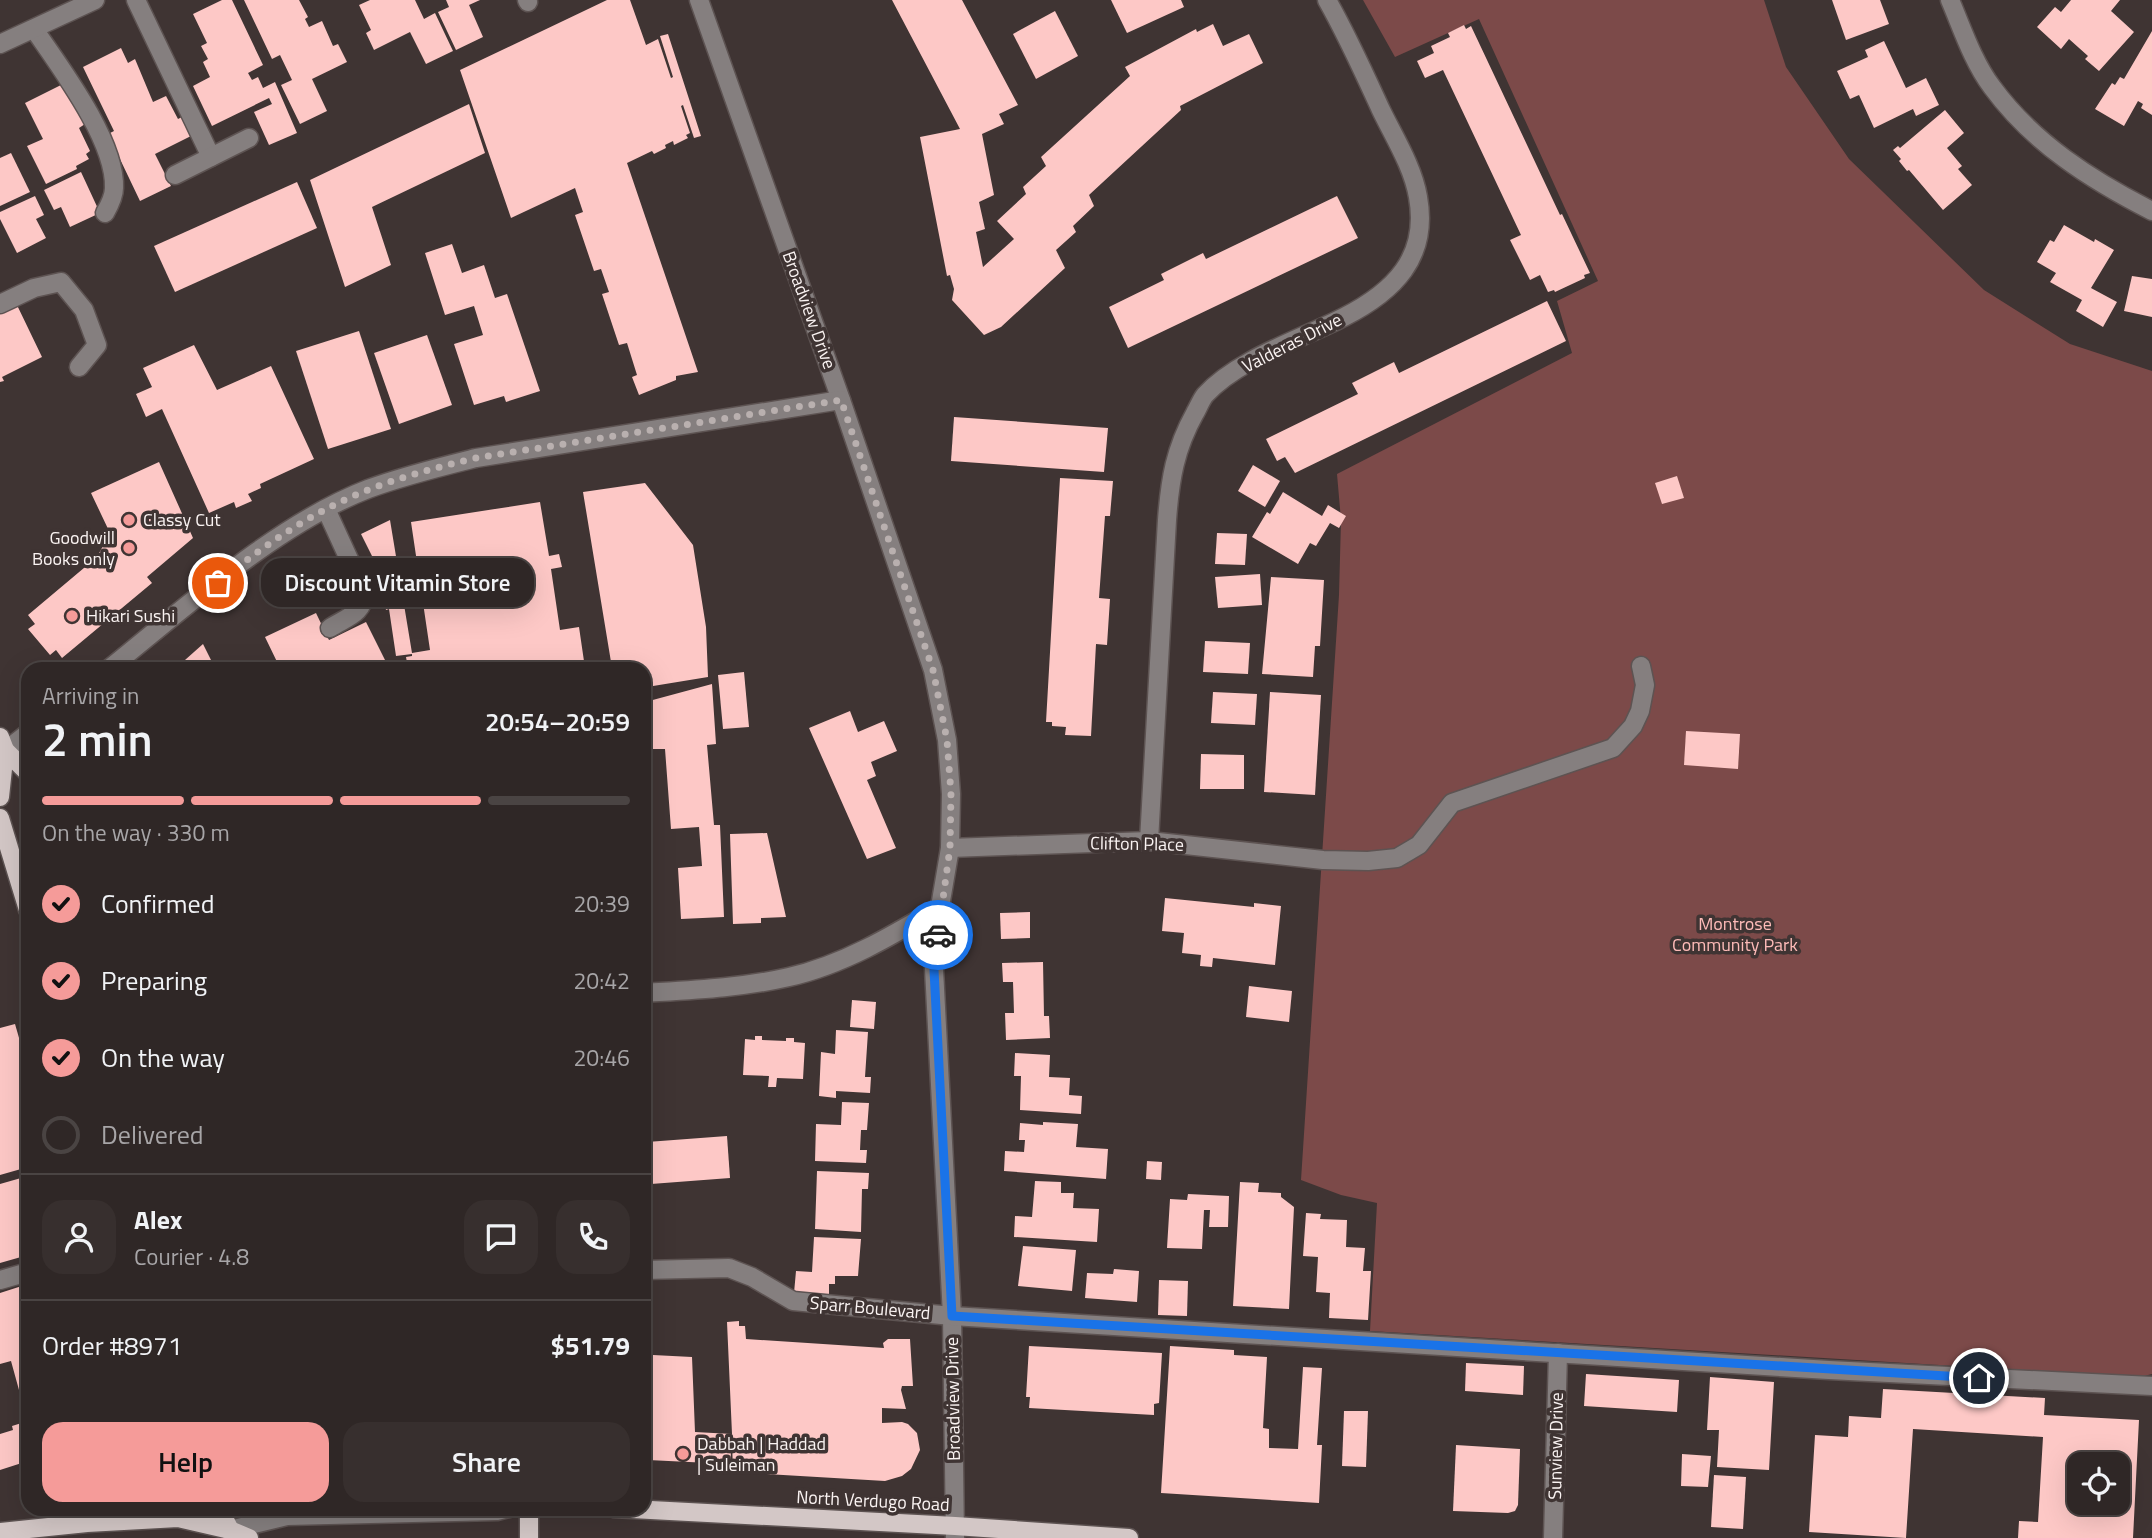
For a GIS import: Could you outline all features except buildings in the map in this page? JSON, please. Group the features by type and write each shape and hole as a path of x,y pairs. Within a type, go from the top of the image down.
{"main road":[{"path":"2,747 21,766"},
{"path":"0,797 2,747"},
{"path":"0,818 21,887"},
{"name":"North Verdugo Road","path":"651,1511 955,1532 1129,1538"},
{"path":"223,1516 232,1534"},
{"path":"232,1516 232,1534"},
{"path":"528,1538 529,1516"},
{"path":"0,1532 87,1523 178,1518 249,1538"}],"street":[{"path":"0,44 95,0"},
{"path":"136,0 211,157"},
{"name":"Broadview Drive","path":"699,0 841,400 933,670 947,740 951,793 950,848 940,907 934,970 952,1316 955,1532"},
{"name":"Valderas Drive","path":"1149,841 1170,478 1181,439 1204,396 1228,377 1254,359 1376,300 1403,275 1416,246 1421,223 1418,195 1405,161 1327,0"},
{"path":"1950,0 1991,86 2028,129 2068,163 2152,211"},
{"path":"34,29 77,92 100,136 114,179 114,192 105,213"},
{"path":"175,175 249,138"},
{"path":"0,304 34,288 61,282 84,310 97,345 79,367"},
{"path":"118,662 256,552 326,509 366,490 476,458 841,400"},
{"path":"326,509 364,592 364,604 358,611 330,628"},
{"name":"Clifton Place","path":"950,848 1149,841 1324,860 1368,861 1397,858 1419,845 1452,803 1613,748 1633,726 1640,711 1645,685 1641,666"},
{"path":"2,747 21,737"},
{"path":"651,992 728,987 790,977 845,958 940,907"},
{"name":"Sparr Boulevard","path":"651,1270 729,1268 752,1277 793,1301 952,1316 1829,1370 2152,1386"},
{"path":"0,1280 21,1274"},
{"name":"Sunview Drive","path":"1553,1538 1558,1353"},
{"path":"232,1534 287,1516"}],"green space":[{"name":"Montrose Community Park","path":"1363,0 1764,0 1786,67 1849,159 1984,290 2070,344 2152,371 2152,1374 2140,1377 1370,1331 1377,1203 1341,1195 1301,1180 1339,595 1341,520 1337,474 1572,353 1557,301 1598,281 1479,19 1395,57"}],"way so far":[{"path":"218,583 256,552 326,509 366,490 425,471 476,458 841,400 933,670 947,740 951,793 950,848 938,935"}],"place":[{"name":"Classy Cut","path":"129,520"},
{"name":"Goodwill Books only","path":"129,548"},
{"name":"Discount Vitamin Store","path":"218,583"},
{"name":"Hikari Sushi","path":"72,616"},
{"name":"Dabbah | Haddad | Suleiman","path":"683,1454"}],"route":[{"path":"938,935 934,970 952,1316 1979,1378"}]}
